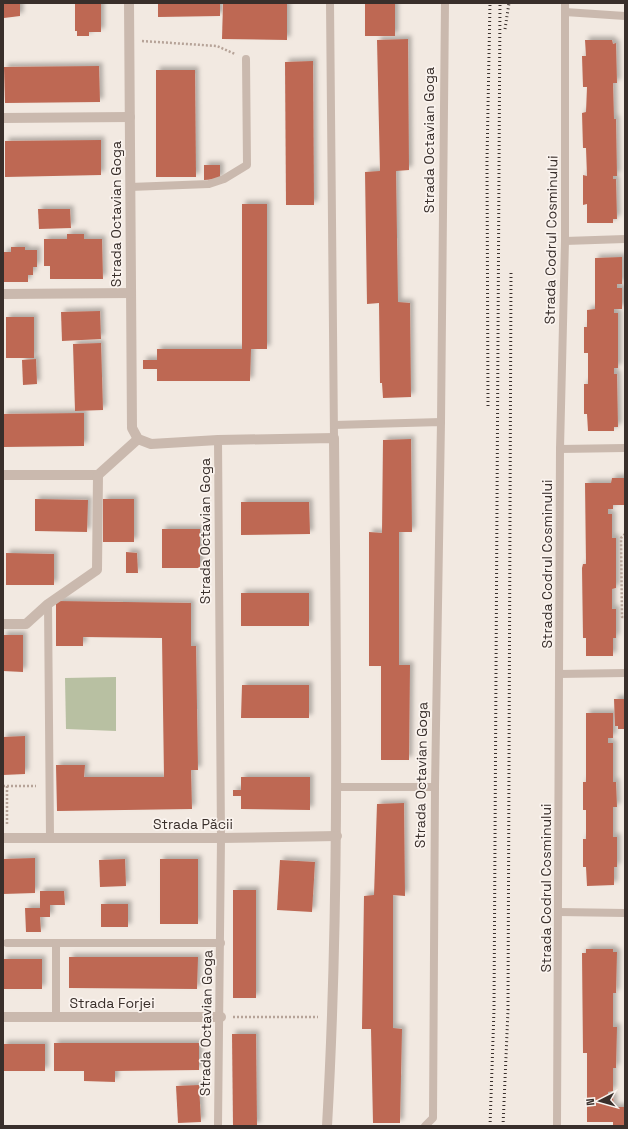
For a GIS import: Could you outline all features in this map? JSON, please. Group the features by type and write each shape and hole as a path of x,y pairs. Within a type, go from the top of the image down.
{"street":[{"name":"Strada Octavian Goga","path":"129,3 132,428 138,439 151,444 218,440 334,438"},
{"path":"3,118 130,117"},
{"path":"3,294 131,293"},
{"path":"327,1126 334,1018 337,836 334,438"},
{"path":"3,475 98,475 138,439"},
{"path":"3,624 26,624 48,604 97,570 98,475"},
{"name":"Strada Păcii","path":"5,838 221,838 337,836"},
{"name":"Strada Forjei","path":"3,1017 221,1017"}],"lane":[{"path":"330,3 334,438"},
{"name":"Strada Octavian Goga","path":"425,1126 433,1118 435,787 441,422 444,3"},
{"name":"Strada Codrul Cosminului","path":"558,1126 560,449 564,241 565,3"},
{"path":"565,12 625,16"},
{"path":"130,187 209,184 224,179 247,165 246,59"},
{"path":"564,241 625,239"},
{"path":"334,425 441,422"},
{"name":"Strada Octavian Goga","path":"218,440 221,838 221,1017 218,1126"},
{"path":"560,449 625,448"},
{"path":"48,604 50,838"},
{"path":"559,674 625,672"},
{"path":"337,786 435,787"},
{"path":"559,912 625,913"},
{"path":"7,943 220,943"},
{"path":"56,943 56,1017"}],"path":[{"path":"129,40 217,46 246,59"},
{"path":"625,534 621,538 622,617 625,617"},
{"path":"3,786 49,786"},
{"path":"5,838 7,786"},
{"path":"221,1017 334,1018"}],"green space":[{"path":"116,677 116,731 66,729 65,678"}],"building":[{"path":"4,3 20,3 20,16 4,18"},
{"path":"75,3 101,3 101,32 89,32 89,36 77,36 77,31 75,31"},
{"path":"158,3 220,3 220,16 158,17"},
{"path":"365,3 395,3 395,36 365,36"},
{"path":"223,4 287,4 287,40 222,39"},
{"path":"408,39 409,170 396,171 398,302 410,303 411,397 383,398 382,383 380,383 379,303 367,304 365,172 380,171 377,40"},
{"path":"585,40 612,40 613,44 616,43 617,83 613,83 614,119 616,119 617,176 613,176 613,179 616,179 617,219 613,219 613,223 587,223 587,204 583,205 583,175 587,176 586,148 583,148 582,113 586,112 587,87 583,87 582,56 586,56"},
{"path":"313,61 314,205 286,205 285,62"},
{"path":"99,66 100,102 5,103 4,67"},
{"path":"156,70 195,70 196,177 156,177"},
{"path":"101,140 101,175 5,177 5,141"},
{"path":"204,165 220,165 220,179 204,180"},
{"path":"242,204 267,204 267,349 251,349 250,381 157,381 157,369 143,369 143,360 157,360 157,349 242,349"},
{"path":"38,209 70,209 71,228 39,229"},
{"path":"67,234 84,234 84,239 102,239 103,279 50,279 50,266 44,266 44,239 67,239"},
{"path":"11,247 25,247 25,250 37,250 37,267 33,267 33,275 28,275 28,282 3,282 3,252 11,252"},
{"path":"622,257 622,284 617,284 617,288 622,288 622,309 614,309 614,313 618,313 618,368 614,368 614,374 617,374 618,427 614,427 614,431 588,431 587,414 584,414 584,384 588,384 588,353 584,353 584,327 587,327 587,310 595,309 595,258"},
{"path":"100,311 101,339 62,341 61,312"},
{"path":"6,317 34,317 34,358 6,358"},
{"path":"101,343 103,410 75,411 73,344"},
{"path":"36,359 37,384 23,385 22,360"},
{"path":"84,413 84,446 3,447 3,414"},
{"path":"411,439 412,532 399,532 399,665 410,665 409,760 381,760 381,666 369,666 369,532 382,533 383,440"},
{"path":"612,478 625,478 625,505 613,505 613,509 608,509 608,514 612,514 612,538 616,538 616,588 612,589 612,609 616,609 616,638 613,638 613,656 586,656 586,638 583,638 582,568 583,564 586,564 585,483 611,483"},
{"path":"35,499 88,500 87,532 35,531"},
{"path":"103,499 134,499 134,542 103,542"},
{"path":"241,502 309,502 310,534 241,535"},
{"path":"162,529 200,529 200,568 162,568"},
{"path":"126,552 137,553 138,573 126,573"},
{"path":"6,553 54,554 54,585 6,585"},
{"path":"241,593 309,593 309,626 241,626"},
{"path":"56,601 191,603 191,646 196,646 198,770 191,770 192,809 57,811 56,765 85,765 84,777 164,777 162,638 83,637 83,646 56,646"},
{"path":"3,635 23,635 23,672 3,671"},
{"path":"242,685 309,685 309,718 241,718"},
{"path":"614,699 625,699 625,729 618,729 618,726 615,726"},
{"path":"586,713 613,713 613,738 608,738 608,743 613,743 613,782 616,782 617,807 613,807 613,837 617,837 617,867 614,867 614,885 587,886 586,867 583,867 583,839 586,839 586,810 583,810 583,782 586,782"},
{"path":"25,736 25,774 3,775 3,737"},
{"path":"241,777 310,777 310,810 241,809 241,796 233,796 233,790 241,790"},
{"path":"404,803 405,896 393,895 393,1028 402,1029 400,1123 373,1123 371,1029 362,1029 364,896 374,895 377,804"},
{"path":"35,858 35,893 3,894 3,859"},
{"path":"125,859 126,886 100,887 99,860"},
{"path":"160,859 198,859 198,924 160,924"},
{"path":"280,860 315,862 312,912 277,910"},
{"path":"233,890 256,890 256,998 233,998"},
{"path":"40,891 64,891 65,905 50,905 50,917 40,917 41,932 26,932 25,908 40,908"},
{"path":"101,904 128,904 128,927 101,927"},
{"path":"586,949 613,949 613,952 617,952 616,993 613,993 613,1027 617,1027 616,1068 613,1068 613,1091 608,1092 608,1096 613,1096 614,1107 625,1107 625,1126 613,1126 613,1122 587,1122 587,1053 583,1053 582,953 586,953"},
{"path":"69,957 198,957 197,989 69,988"},
{"path":"3,959 42,959 42,989 3,989"},
{"path":"232,1034 256,1034 257,1126 233,1126"},
{"path":"54,1043 199,1043 199,1070 115,1071 115,1082 84,1081 84,1071 54,1071"},
{"path":"3,1044 45,1044 45,1071 3,1071"},
{"path":"199,1085 201,1122 178,1123 176,1086"}],"railway":[{"path":"488,406 487,161 490,3"},
{"path":"490,1126 494,1010 500,3"},
{"path":"505,29 509,3"},
{"path":"503,1126 508,1010 511,272"}]}
